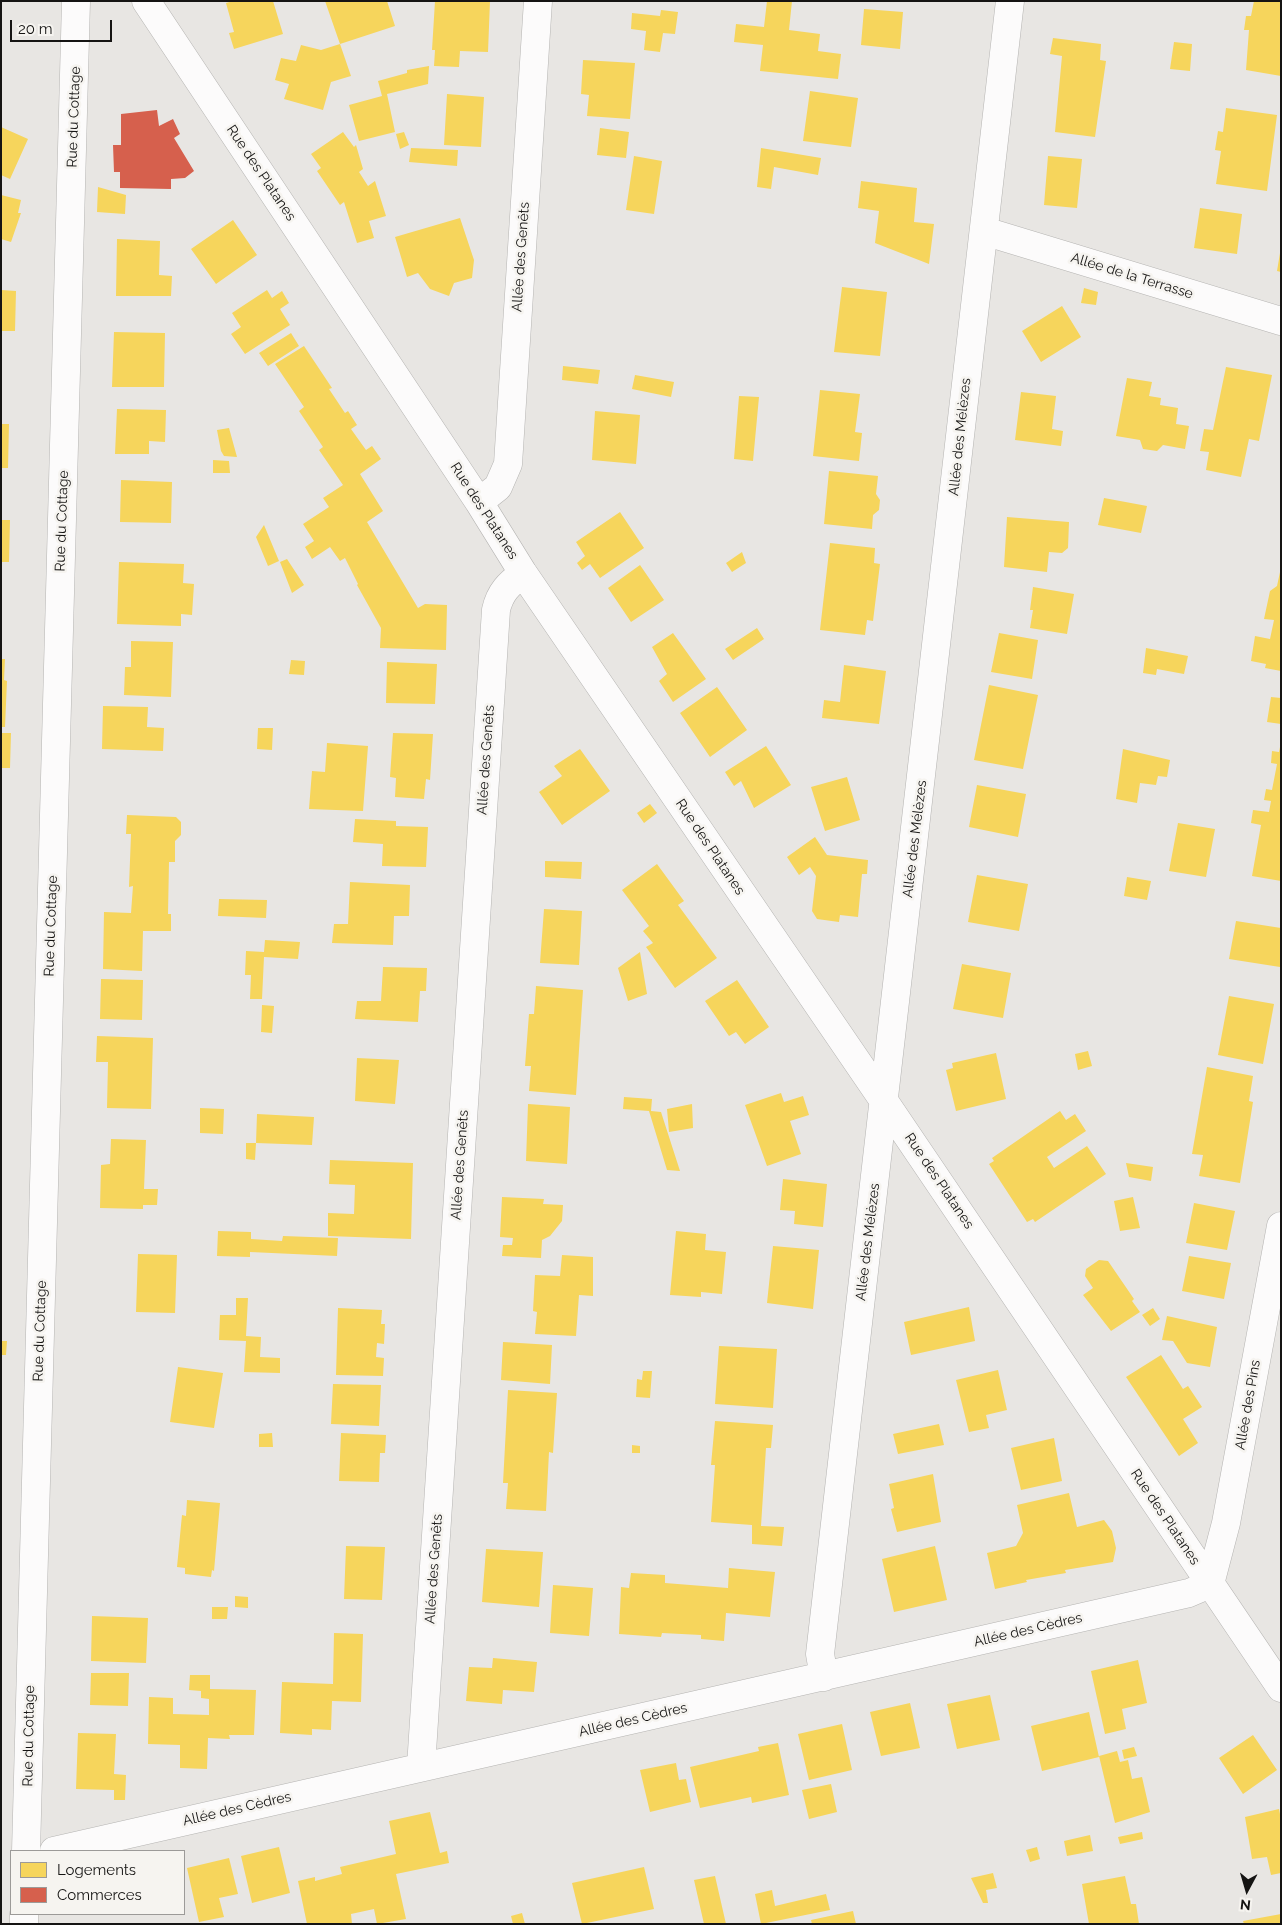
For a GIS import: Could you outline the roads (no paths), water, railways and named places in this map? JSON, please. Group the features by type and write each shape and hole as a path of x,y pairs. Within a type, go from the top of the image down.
{"street":[{"name":"Rue du Cottage","path":"26,1850 76,1"},
{"name":"Rue des Platanes","path":"146,1 479,502 523,573 884,1101 1281,1688"},
{"name":"Allée des Genêts","path":"479,502 498,487 508,464 538,1"},
{"name":"Allée des Mélèzes","path":"824,1677 820,1654 1010,1"},
{"name":"Allée de la Terrasse","path":"984,231 1281,320"},
{"name":"Allée des Genêts","path":"421,1767 496,610 499,596 523,573"},
{"name":"Allée des Pins","path":"1210,1584 1226,1523 1281,1226"},
{"name":"Allée des Cèdres","path":"58,1850 1189,1593 1210,1584"}]}
